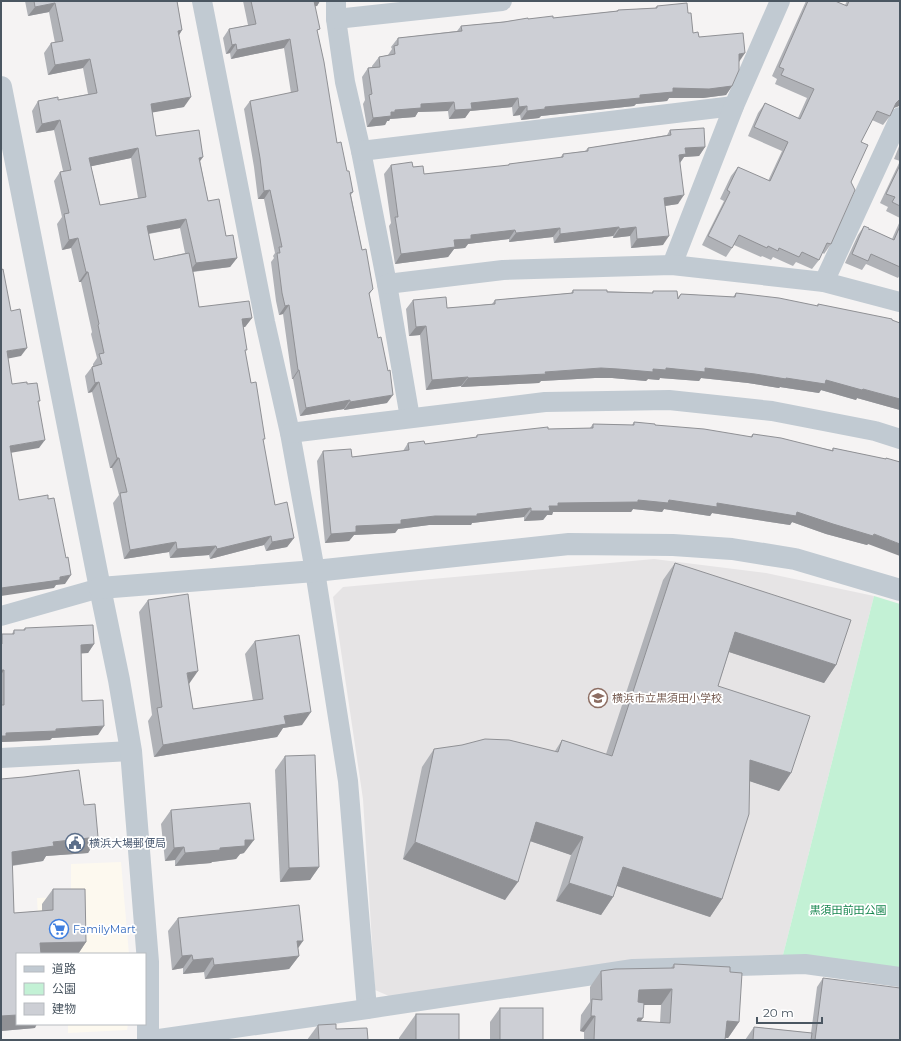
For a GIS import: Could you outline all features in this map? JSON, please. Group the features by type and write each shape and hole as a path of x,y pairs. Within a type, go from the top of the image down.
{"street":[{"path":"202,1 265,322 290,433 315,571 348,781 367,1010"},
{"path":"410,418 361,151 345,82 336,10 494,1"},
{"path":"672,265 734,106 780,1"},
{"path":"1,87 119,680 131,751 148,962 148,1040"},
{"path":"361,151 734,106"},
{"path":"824,282 900,117"},
{"path":"386,284 503,270 672,265 824,282 900,302"},
{"path":"290,433 545,402 669,400 772,411 875,431 900,439"},
{"path":"1,616 100,588 315,571 570,544 672,545 732,550 795,559 900,590"},
{"path":"1,758 131,751"},
{"path":"152,1040 367,1010 633,969 805,964 900,977"}],"shaded area":[{"name":"横浜市立黒須田小学校","path":"654,559 766,573 874,596 783,955 389,996 375,990 363,799 333,597 343,587"},
{"path":"121,862 129,953 40,953 37,898 71,897 71,864"},
{"path":"68,1025 128,1025 127,1030 68,1033"}],"green space":[{"name":"黒須田前田公園","path":"874,596 900,604 900,969 783,955"}],"building":[{"path":"34,1 177,1 182,30 178,31 191,97 151,104 156,136 199,130 203,157 199,158 208,201 219,199 226,236 233,235 237,258 196,263 186,219 147,226 154,260 189,253 199,307 249,301 252,318 242,319 247,350 245,350 251,383 256,382 265,439 263,439 275,505 287,502 294,538 272,542 271,536 217,549 216,546 177,549 176,542 130,550 120,493 127,492 119,458 117,458 99,382 95,383 92,367 102,364 99,354 104,353 99,324 88,272 86,272 78,238 69,240 64,214 69,213 60,172 71,170 60,120 42,124 38,101 58,97 58,100 97,93 90,59 55,65 51,43 63,41 55,3 35,7","holes":["138,148 146,197 100,205 89,158"]},
{"path":"251,1 314,1 320,29 317,30 324,62 337,143 341,142 347,171 349,171 353,192 350,193 362,250 366,249 373,289 369,293 378,338 381,337 388,371 390,370 393,395 350,402 350,400 306,408 298,370 289,305 285,306 282,293 277,253 280,253 279,247 282,247 270,190 264,191 250,101 298,91 290,39 237,50 236,44 232,45 229,29 256,24"},
{"path":"808,1 835,1 847,6 849,1 900,1 900,99 896,103 890,116 877,111 861,142 868,145 851,182 855,190 831,244 827,243 819,260 802,252 799,257 779,248 778,251 768,246 767,248 739,235 732,248 708,236 730,192 727,190 738,167 770,181 788,142 754,127 765,103 800,119 814,89 781,75 784,69 779,67"},
{"path":"687,3 688,13 691,13 693,33 698,32 699,37 743,33 745,53 739,54 739,70 732,86 709,89 673,88 673,92 640,95 640,98 545,107 545,109 527,111 527,106 519,107 518,98 471,103 472,109 455,110 454,102 421,104 421,108 395,110 395,112 391,112 391,116 373,118 369,95 372,94 368,68 380,67 379,57 395,54 394,46 398,45 398,38 462,31 461,26 528,18 553,16 553,18 618,10 657,8 657,6"},
{"path":"704,128 705,147 685,148 686,154 679,155 684,195 664,198 669,236 637,239 636,227 619,229 619,227 560,234 560,228 516,233 515,230 471,235 471,239 454,240 455,247 401,254 395,217 398,217 391,165 412,162 413,167 423,166 424,174 509,165 563,157 563,154 588,151 588,148 671,135 670,130"},
{"path":"900,165 900,206 892,202 895,197 886,194"},
{"path":"864,226 869,228 869,230 870,229 894,240 900,226 900,267 871,254 868,261 852,254"},
{"path":"3,269 11,311 20,309 27,348 7,351 12,384 27,382 27,384 37,383 40,401 38,401 45,440 10,446 19,500 48,495 48,499 54,498 66,558 68,557 71,575 60,577 60,580 1,588 1,270"},
{"path":"573,290 607,290 607,292 653,293 653,291 677,291 678,299 681,294 735,297 736,293 779,298 818,306 818,304 892,319 900,323 900,399 826,380 825,384 705,368 705,372 666,368 666,370 653,369 653,372 601,368 545,372 546,374 432,380 426,326 416,327 413,300 446,297 447,308 495,304 495,300 573,293"},
{"path":"634,422 704,429 752,437 753,434 781,438 833,451 833,448 900,462 900,544 874,534 873,536 797,512 796,516 717,503 717,507 669,500 668,503 638,500 638,502 558,503 558,506 549,506 550,511 531,511 531,508 477,514 477,516 435,516 401,520 401,524 356,526 356,532 331,534 323,451 351,449 352,457 409,450 408,443 424,441 425,444 477,437 477,435 548,427 548,429 593,428 593,424 634,425"},
{"path":"675,563 851,620 836,665 735,632 718,686 810,716 791,773 750,760 749,814 722,899 623,867 613,897 569,883 583,837 536,822 518,882 415,842 434,749 462,745 485,739 509,740 558,752 562,740 612,756"},
{"path":"188,594 198,671 187,673 193,709 263,699 255,641 299,635 311,712 284,716 286,724 163,745 157,708 162,707 148,600"},
{"path":"93,625 94,644 81,645 82,701 103,700 104,726 56,729 56,731 6,733 6,736 1,736 1,705 4,705 4,670 1,670 2,634 14,634 14,630 25,630 25,628"},
{"path":"315,755 319,867 289,868 285,756"},
{"path":"79,770 84,805 95,804 98,837 53,842 54,846 12,852 14,913 53,910 53,889 85,889 86,942 40,943 41,953 16,953 16,1015 1,1016 1,779"},
{"path":"250,803 254,840 245,840 245,846 185,853 184,847 174,848 171,810"},
{"path":"299,905 303,941 297,941 299,956 214,965 213,958 193,960 192,955 182,956 178,918"},
{"path":"674,964 730,967 730,972 742,973 739,1022 727,1021 725,1040 594,1040 595,1016 591,1016 592,999 602,1000 601,971 615,969 674,968","holes":["672,989 670,1023 637,1021 638,1018 643,1018 644,1003 638,1002 639,990"]},
{"path":"823,978 900,988 900,1040 815,1040"},
{"path":"500,1008 543,1008 543,1040 500,1040"},
{"path":"416,1014 459,1014 459,1040 416,1040"},
{"path":"336,1024 336,1029 367,1028 368,1040 319,1040 318,1025"},
{"path":"754,1027 812,1033 811,1040 753,1040"}],"place":[{"name":"横浜市立黒須田小学校","path":"598,698"},
{"name":"横浜大場郵便局","path":"75,843"},
{"name":"FamilyMart","path":"59,929"}]}
